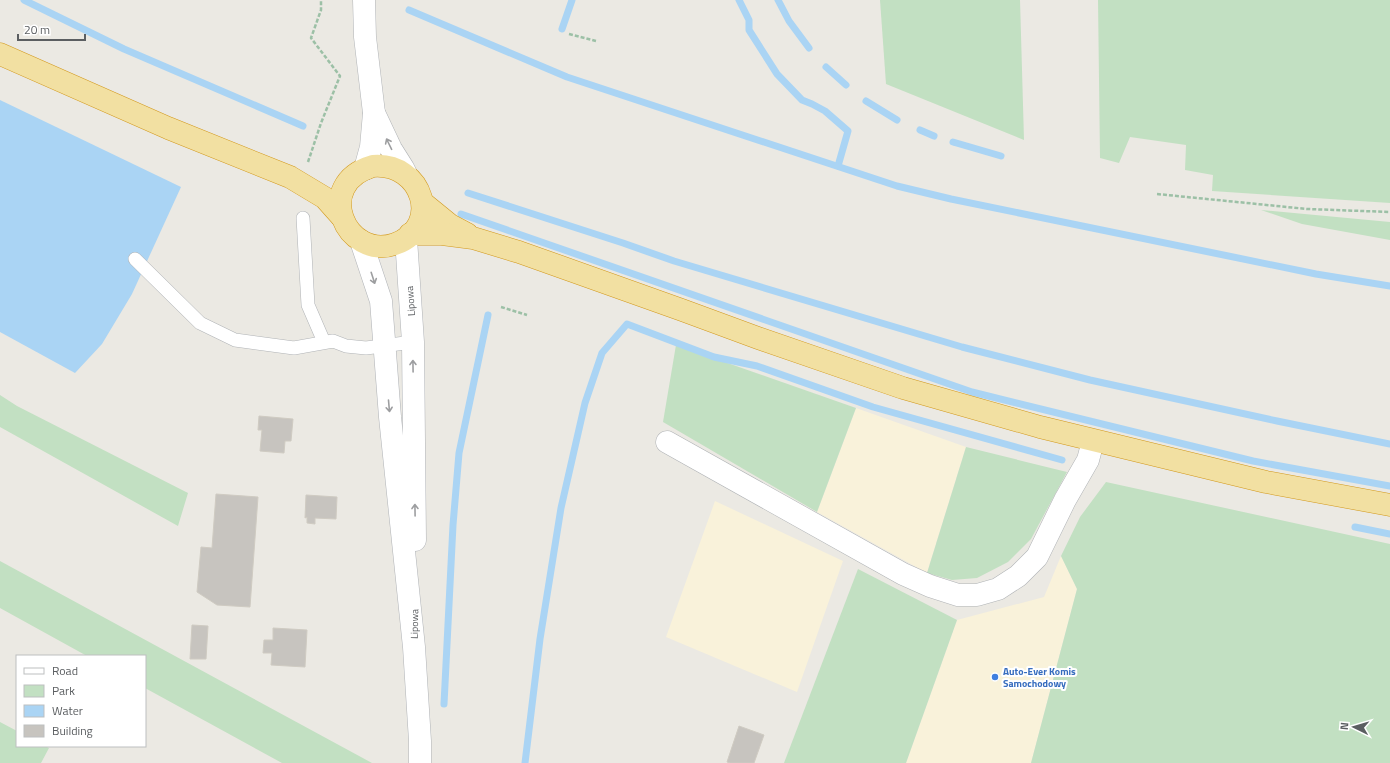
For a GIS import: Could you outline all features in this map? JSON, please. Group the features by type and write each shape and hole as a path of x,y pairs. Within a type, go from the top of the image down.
{"highway":[{"path":"0,54 168,128 296,178 347,183"},
{"path":"341,216 341,193 347,183 358,172 364,169 382,166 398,170 406,174 414,184 423,203 450,225 473,238"},
{"name":"Lipowa","path":"296,178 325,198 341,216 349,230 361,241"},
{"path":"361,241 372,245 384,246 395,244 408,236 420,221 423,203"},
{"path":"408,236 442,234 473,238 519,252 758,338 903,388 1040,427 1266,482 1390,505"}],"main road":[{"path":"364,0 365,37 374,113 371,146 364,169"},
{"path":"374,113 391,149 406,174"},
{"name":"Lipowa","path":"408,236 413,342 416,549 414,647"},
{"name":"Lipowa","path":"361,241 381,301 384,346 414,647"},
{"path":"666,442 903,574 930,586 958,595 978,595 998,589 1018,576 1037,557 1065,500 1088,460 1093,441"},
{"path":"414,647 420,763"}],"lane":[{"path":"303,218 308,305 324,342"},
{"path":"135,259 200,323 235,340 294,348 333,341 346,346 366,348 413,342"}],"path":[{"path":"296,178 340,76 311,38 322,10 321,0"},
{"path":"569,34 596,41"},
{"path":"1157,194 1244,201 1307,209 1390,212"},
{"path":"501,307 527,315"}],"shaded area":[{"path":"856,408 966,447 927,573 817,512"},
{"path":"715,501 843,561 797,692 666,637"},
{"name":"Auto-Ever Komis Samochodowy","path":"1061,556 1077,589 1031,763 906,763 957,620 1044,597"}],"green space":[{"path":"880,0 1020,0 1024,140 886,84"},
{"path":"1098,0 1390,0 1390,203 1212,191 1213,175 1185,170 1186,145 1130,137 1119,163 1100,158"},
{"path":"1261,210 1390,222 1390,240 1302,224"},
{"path":"676,345 856,408 817,512 663,422"},
{"path":"0,395 17,406 188,493 178,526 0,427"},
{"path":"966,447 1067,472 1031,539 1008,562 977,578 952,580 927,573"},
{"path":"1106,482 1390,544 1390,763 1031,763 1077,589 1061,556 1080,517"},
{"path":"0,561 372,763 282,763 146,689 146,655 85,655 0,608"},
{"path":"858,569 957,620 906,763 784,763"},
{"path":"0,722 16,730 16,747 49,748 41,763 0,763"}],"water":[{"path":"0,100 181,187 132,294 102,344 75,373 0,332"}],"building":[{"path":"259,416 293,419 291,441 285,441 284,453 260,451 262,430 258,430"},
{"path":"216,494 258,497 250,607 217,605 197,592 201,547 212,548"},
{"path":"306,495 337,497 336,519 315,518 315,524 307,523 307,517 305,518"},
{"path":"192,625 208,626 206,659 190,659"},
{"path":"273,628 307,630 305,667 271,665 272,653 263,653 264,640 273,640"},
{"path":"739,726 764,735 754,763 727,762"}],"waterway":[{"path":"24,0 124,49 303,126"},
{"path":"562,29 572,0"},
{"path":"739,0 749,20 749,30 777,74 802,100 825,111 848,131 838,166"},
{"path":"778,0 789,21 809,48"},
{"path":"409,10 567,77 897,186 951,199 1316,274 1390,286"},
{"path":"826,67 846,85"},
{"path":"866,101 897,120"},
{"path":"920,130 934,136"},
{"path":"953,142 1001,156"},
{"path":"468,193 674,261 962,347 1090,380 1390,444"},
{"path":"461,214 972,392 1253,461 1390,486"},
{"path":"444,704 453,525 459,453 488,315"},
{"path":"525,763 540,639 561,508 585,403 602,353 627,324 714,357 757,366 873,407 1062,460"},
{"path":"1355,527 1390,534"}],"place":[{"name":"Auto-Ever Komis Samochodowy","path":"995,677"}]}
